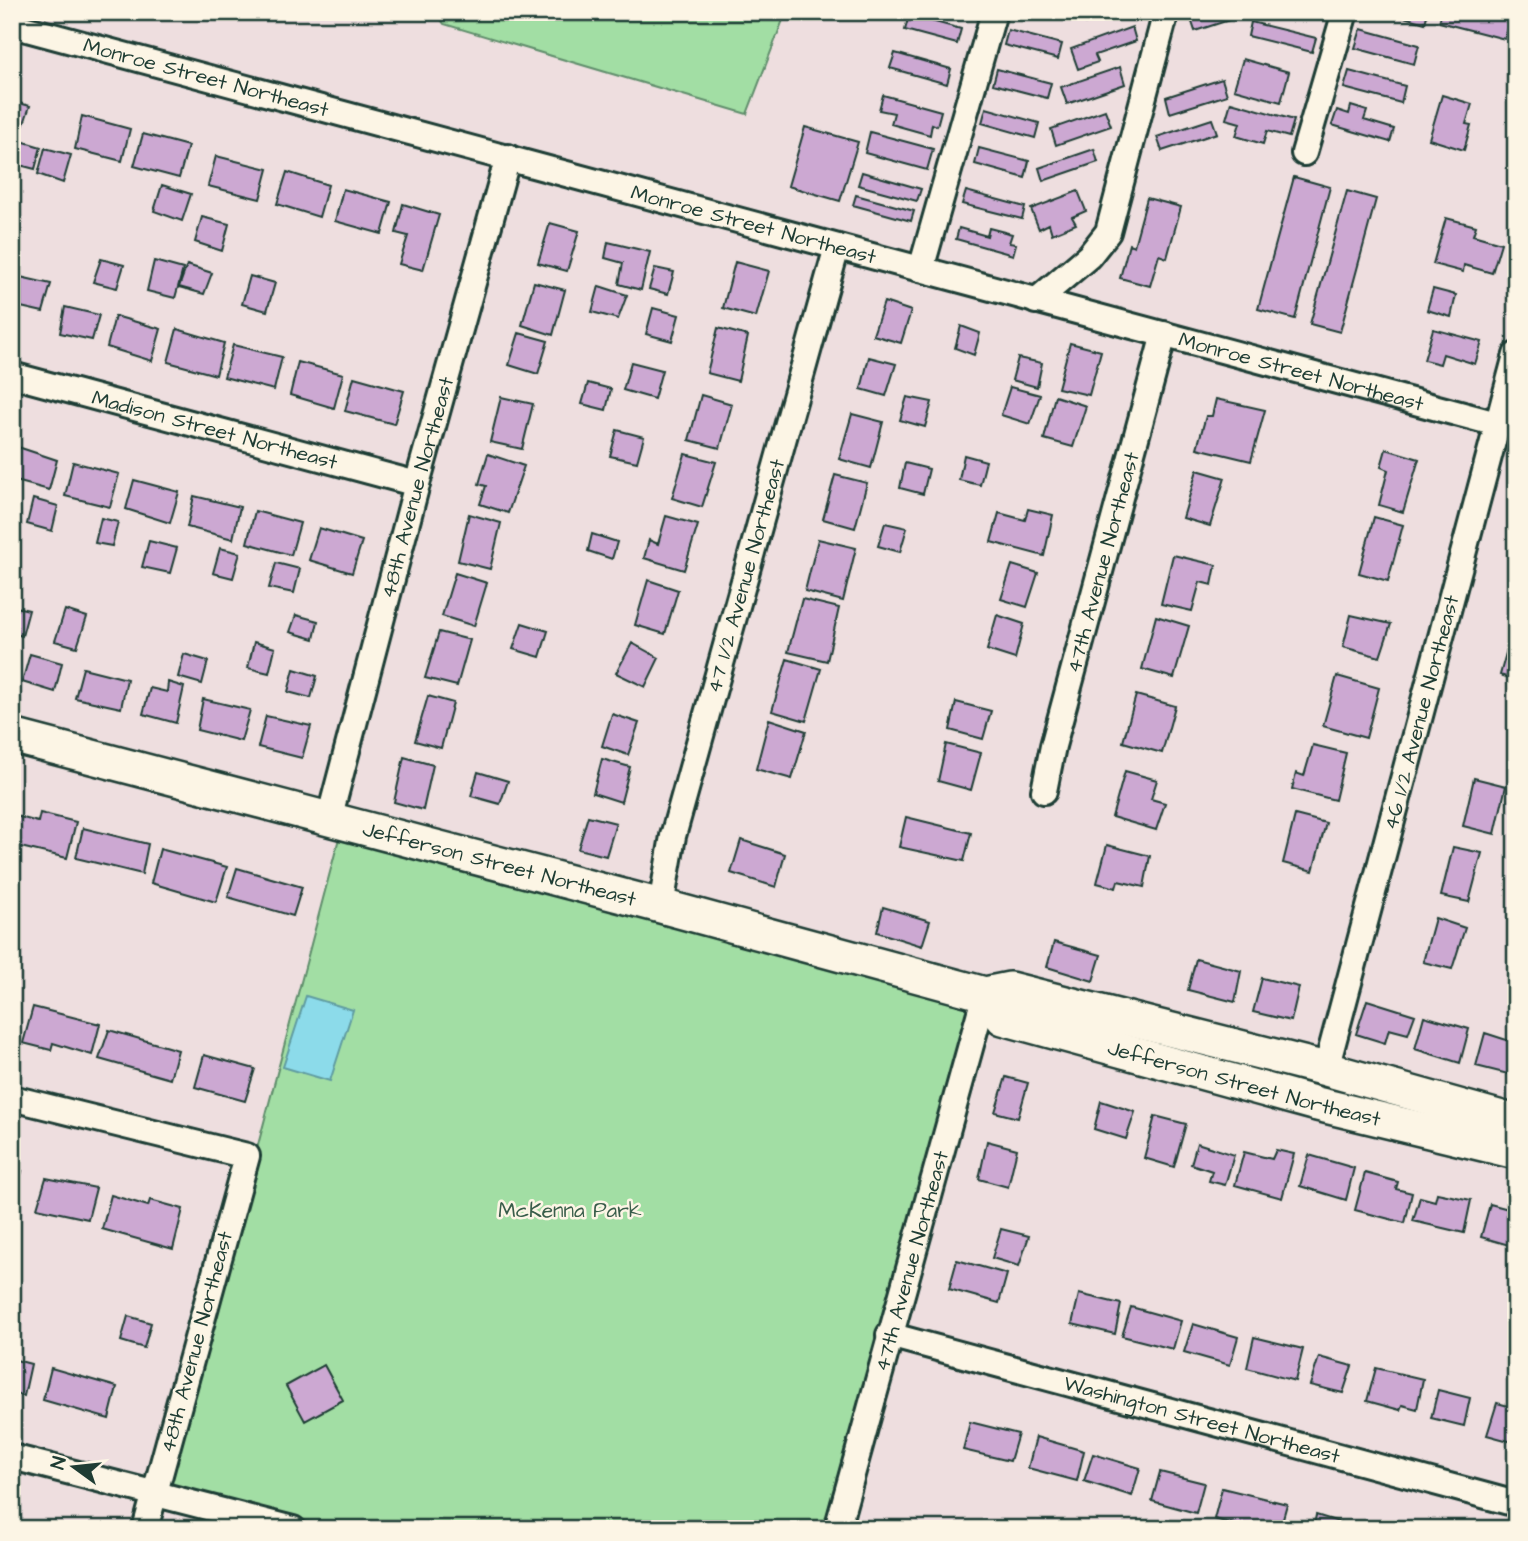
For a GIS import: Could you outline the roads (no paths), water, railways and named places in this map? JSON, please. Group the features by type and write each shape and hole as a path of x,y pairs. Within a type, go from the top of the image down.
{"street":[{"path":"921,269 993,12"},
{"path":"1036,301 1089,257 1108,232 1166,12"},
{"path":"1304,153 1345,12"},
{"name":"Monroe Street Northeast","path":"12,25 1497,424"},
{"name":"48th Avenue Northeast","path":"329,819 417,484 508,157"},
{"name":"47 1/2 Avenue Northeast","path":"661,906 673,836 837,247"},
{"name":"47th Avenue Northeast","path":"1044,791 1053,746 1164,334"},
{"name":"46 1/2 Avenue Northeast","path":"1326,1069 1516,355"},
{"name":"Madison Street Northeast","path":"12,375 417,484"},
{"name":"Jefferson Street Northeast","path":"12,737 661,906 985,994 1010,989 1326,1069 1516,1122"},
{"name":"Jefferson Street Northeast","path":"985,994 1003,1018 1317,1104 1516,1152"},
{"name":"47th Avenue Northeast","path":"836,1529 985,994"},
{"name":"48th Avenue Northeast","path":"12,1098 247,1156 145,1529"},
{"name":"Washington Street Northeast","path":"889,1335 1516,1504"},
{"path":"12,1457 293,1529"}],"water":[{"path":"306,996 353,1010 330,1081 283,1067"}],"park label":[{"name":"McKenna Park","path":"570,1210"}]}
